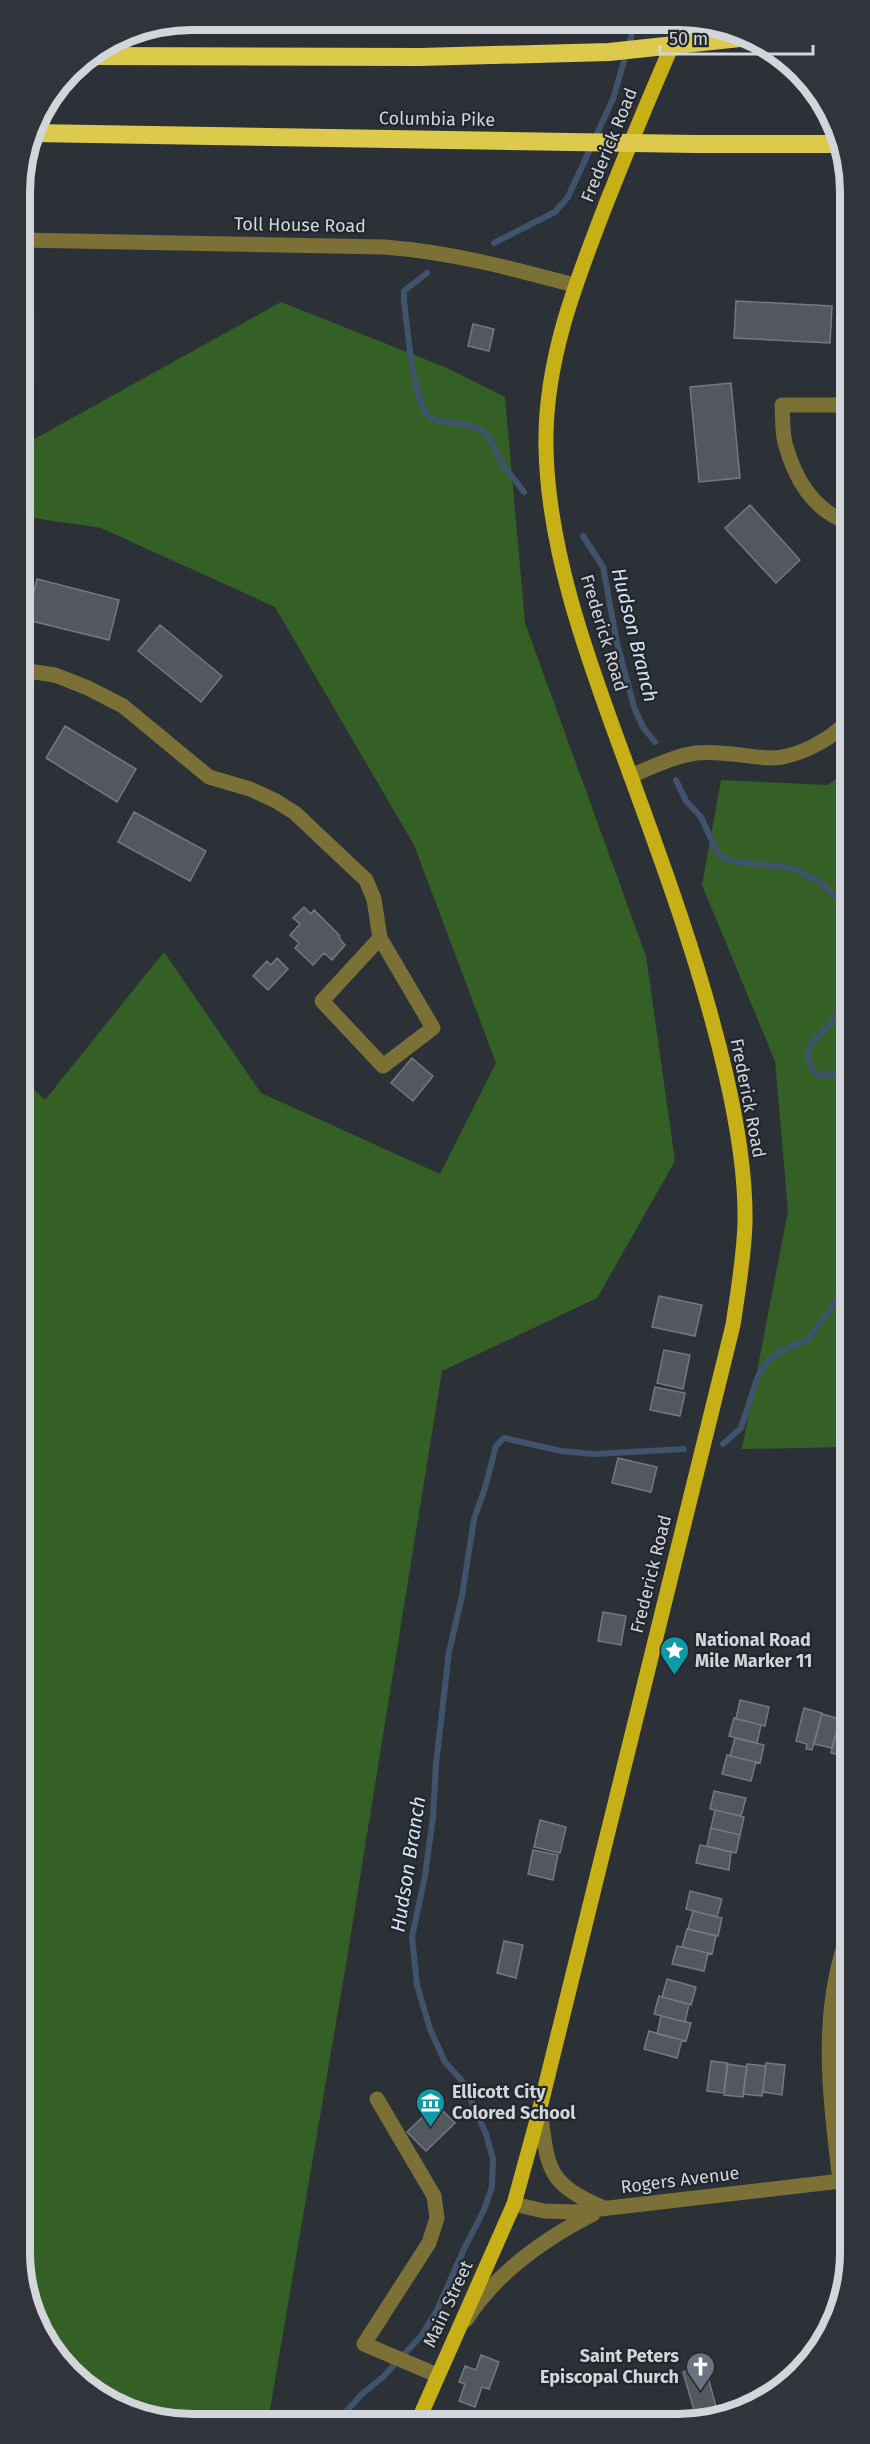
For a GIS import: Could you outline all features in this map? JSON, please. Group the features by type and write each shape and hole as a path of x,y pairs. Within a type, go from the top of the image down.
{"highway":[{"path":"104,56 420,57 609,52 729,39"},
{"name":"Columbia Pike","path":"41,133 695,144 832,144"}],"main road":[{"name":"Frederick Road","path":"514,2204 540,2108 733,1325 745,1224 743,1181 736,1123 718,1041 690,944 592,669 567,583 551,503 546,447 549,397 557,348 574,285 647,102 679,30"},
{"name":"Main Street","path":"421,2414 450,2346 496,2250 514,2204"}],"street":[{"name":"Toll House Road","path":"30,240 393,247 474,258 574,285"},
{"path":"840,405 782,405 784,441 794,470 811,499 840,519"},
{"path":"30,671 55,675 88,688 123,706 209,777 249,789 276,801 295,813 366,880 374,899 380,938 433,1029 383,1066 322,1001 380,938"},
{"path":"631,776 672,759 694,753 718,752 773,758 798,752 822,741 840,727"},
{"path":"840,1957 831,2007 828,2051 830,2099 840,2153"},
{"path":"377,2098 434,2196 437,2218 429,2243 364,2344 437,2375"},
{"path":"540,2108 546,2157 554,2173 563,2186 578,2197 604,2208"},
{"name":"Rogers Avenue","path":"514,2204 544,2211 574,2212 840,2181"},
{"path":"450,2346 472,2311 495,2284 558,2232 604,2208"}],"green space":[{"path":"281,302 447,368 505,397 525,623 646,956 675,1161 597,1298 442,1371 346,1964 269,2414 181,2414 160,2411 120,2397 93,2381 63,2351 42,2314 33,2284 30,2263 30,1086 45,1100 164,952 261,1093 440,1174 496,1063 414,845 275,607 101,528 30,517 30,441"},
{"path":"840,775 840,1447 742,1449 788,1211 775,1061 702,885 721,780 828,785"}],"building":[{"path":"736,301 832,306 830,343 734,338"},
{"path":"473,324 494,329 489,351 468,346"},
{"path":"731,383 740,478 699,482 690,387"},
{"path":"750,505 800,560 776,583 725,528"},
{"path":"37,579 119,600 109,640 30,621 30,608"},
{"path":"160,625 222,676 201,702 138,651"},
{"path":"65,726 136,769 117,802 46,758"},
{"path":"134,812 206,851 190,881 118,842"},
{"path":"304,907 311,914 314,910 340,936 339,938 345,945 332,960 324,953 313,965 295,948 299,943 290,935 300,924 293,918"},
{"path":"277,958 288,969 268,990 253,976 267,961 271,965"},
{"path":"412,1058 433,1076 413,1101 391,1083"},
{"path":"659,1296 702,1305 695,1336 652,1327"},
{"path":"664,1350 690,1355 683,1389 657,1383"},
{"path":"655,1387 685,1393 680,1416 650,1410"},
{"path":"618,1458 657,1467 651,1492 612,1483"},
{"path":"603,1612 626,1616 621,1645 598,1641"},
{"path":"740,1700 769,1707 765,1726 736,1719"},
{"path":"804,1708 822,1713 812,1750 806,1749 807,1744 796,1741"},
{"path":"822,1714 840,1719 832,1748 814,1744"},
{"path":"734,1718 761,1725 757,1743 729,1736"},
{"path":"839,1722 840,1755 831,1753"},
{"path":"735,1738 764,1745 760,1763 730,1756"},
{"path":"727,1755 756,1762 751,1781 722,1774"},
{"path":"714,1791 746,1798 741,1816 710,1809"},
{"path":"715,1810 744,1817 740,1835 711,1828"},
{"path":"540,1820 566,1827 560,1853 534,1847"},
{"path":"711,1828 740,1835 736,1853 707,1846"},
{"path":"700,1845 731,1852 729,1870 696,1863"},
{"path":"533,1850 558,1855 553,1880 528,1874"},
{"path":"690,1891 722,1899 717,1917 686,1909"},
{"path":"693,1911 722,1918 718,1936 688,1929"},
{"path":"687,1929 716,1936 712,1954 682,1947"},
{"path":"504,1941 523,1945 516,1978 497,1973"},
{"path":"677,1946 708,1953 704,1971 672,1964"},
{"path":"667,1979 696,1987 691,2005 662,1997"},
{"path":"659,1996 689,2004 685,2022 654,2014"},
{"path":"661,2016 691,2023 686,2041 657,2034"},
{"path":"649,2031 682,2040 677,2058 644,2049"},
{"path":"711,2061 727,2063 724,2093 707,2091"},
{"path":"766,2063 785,2065 782,2095 763,2092"},
{"path":"728,2064 747,2067 743,2097 724,2095"},
{"path":"747,2064 766,2066 762,2096 743,2094"},
{"name":"Ellicott City Colored School","path":"436,2104 455,2123 426,2151 407,2132"},
{"path":"481,2355 499,2362 489,2389 482,2387 475,2407 459,2401 465,2384 459,2382 465,2366 476,2370"},
{"name":"Saint Peters Episcopal Church","path":"705,2366 717,2409 681,2414 694,2410 683,2372"}],"waterway":[{"name":"Hudson Branch","path":"494,243 555,212 568,197 613,99 633,30"},
{"name":"Hudson Branch","path":"427,273 404,291 411,360 422,406 427,414 438,421 466,424 483,432 524,492"},
{"name":"Hudson Branch","path":"583,536 603,567 617,643 634,707 643,727 655,742"},
{"name":"Hudson Branch","path":"676,780 686,801 701,817 718,854 730,861 792,868 820,882 837,898 840,908"},
{"name":"Hudson Branch","path":"840,1010 810,1046 808,1052 811,1067 819,1076 840,1075"},
{"name":"Hudson Branch","path":"723,1444 741,1428 758,1376 767,1362 783,1350 807,1340 830,1311 840,1292"},
{"name":"Hudson Branch","path":"344,2414 421,2336 437,2310 484,2210 492,2187 493,2159 486,2134 463,2082 445,2062 430,2029 417,1985 412,1937 425,1876 433,1817 436,1764 449,1652 462,1596 474,1519 496,1446 504,1438 561,1451 594,1454 684,1449"}],"place":[{"name":"National Road Mile Marker 11","path":"674,1676"},
{"name":"Ellicott City Colored School","path":"431,2128"},
{"name":"Saint Peters Episcopal Church","path":"700,2392"}]}
